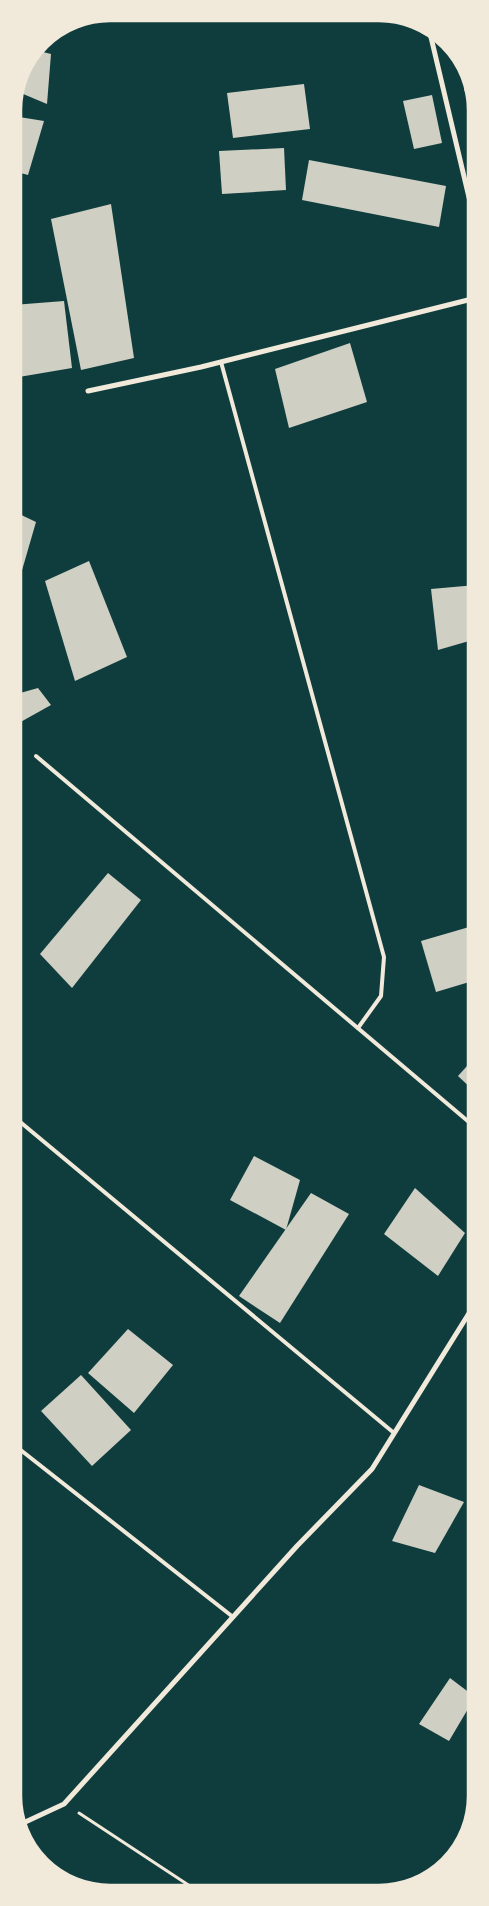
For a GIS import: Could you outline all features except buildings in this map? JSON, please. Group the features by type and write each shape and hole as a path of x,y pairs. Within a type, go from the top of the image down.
{"street":[{"path":"431,39 468,193"},
{"path":"88,391 221,362 468,300"},
{"path":"25,1822 64,1804 233,1617 372,1469 468,1315"}],"lane":[{"path":"221,362 384,957 381,996 358,1028"},
{"path":"36,756 468,1121"},
{"path":"21,1123 394,1433"},
{"path":"21,1450 233,1617"}],"path":[{"path":"64,1804 188,1885"}]}
